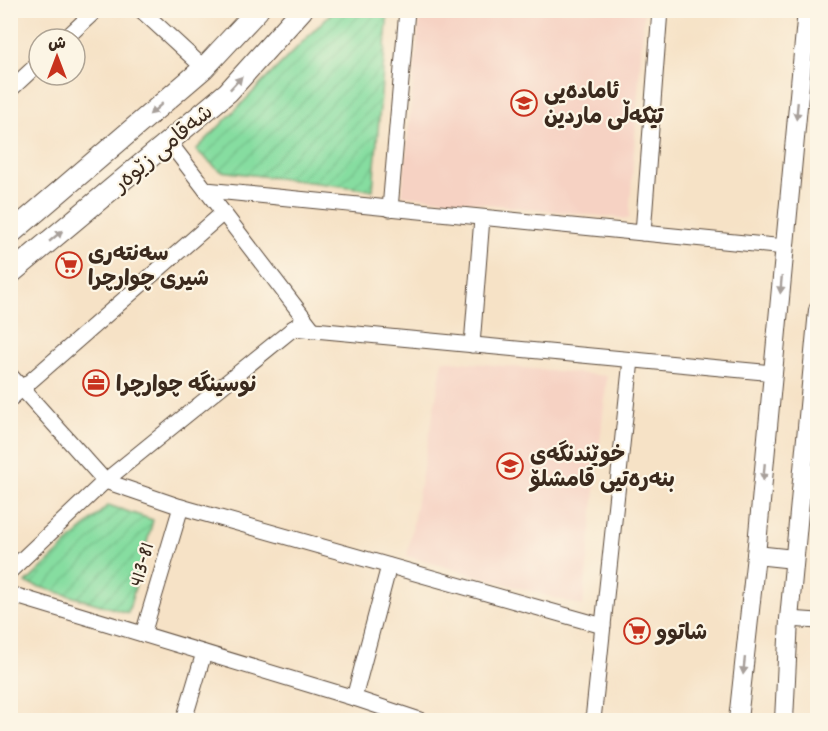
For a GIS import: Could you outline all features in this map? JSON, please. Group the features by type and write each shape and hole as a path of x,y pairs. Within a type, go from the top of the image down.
{"main road":[{"name":"شەقامی زێوەر","path":"10,234 204,68 258,10"},
{"name":"شەقامی زێوەر","path":"10,274 228,92 303,10"}],"street":[{"path":"78,27 96,10"},
{"path":"141,10 204,68"},
{"path":"390,208 407,10"},
{"path":"643,233 660,10"},
{"path":"738,720 756,555 807,10"},
{"path":"14,81 27,72"},
{"path":"169,142 223,213 303,326"},
{"path":"206,190 785,247"},
{"path":"10,399 223,213"},
{"path":"472,345 482,218"},
{"path":"784,720 789,619 817,313"},
{"path":"10,571 105,482 303,326 472,345 773,373"},
{"path":"593,720 631,360"},
{"path":"10,375 105,482 181,507 603,626"},
{"name":"413-81","path":"143,634 181,507"},
{"path":"756,555 794,559"},
{"path":"354,698 389,566"},
{"path":"10,594 354,698 398,717 420,720"},
{"path":"789,619 818,621"},
{"path":"184,720 204,652"}],"shaded area":[{"name":"ئامادەیی تێکەڵی ماردین","path":"420,11 644,11 629,219 402,195"},
{"name":"خوێندنگەی بنەرەتیی قامشلۆ","path":"443,360 607,376 583,606 407,556"}],"green space":[{"path":"334,10 388,11 373,190 220,171 196,150"},
{"path":"108,505 153,520 128,613 26,583"}],"place":[{"name":"ئامادەیی تێکەڵی ماردین","path":"524,103"},
{"name":"سەنتەری شیری چوارچرا","path":"69,265"},
{"name":"نوسینگە چوارچرا","path":"96,383"},
{"name":"خوێندنگەی بنەرەتیی قامشلۆ","path":"510,466"},
{"name":"شاتوو","path":"637,631"}]}
